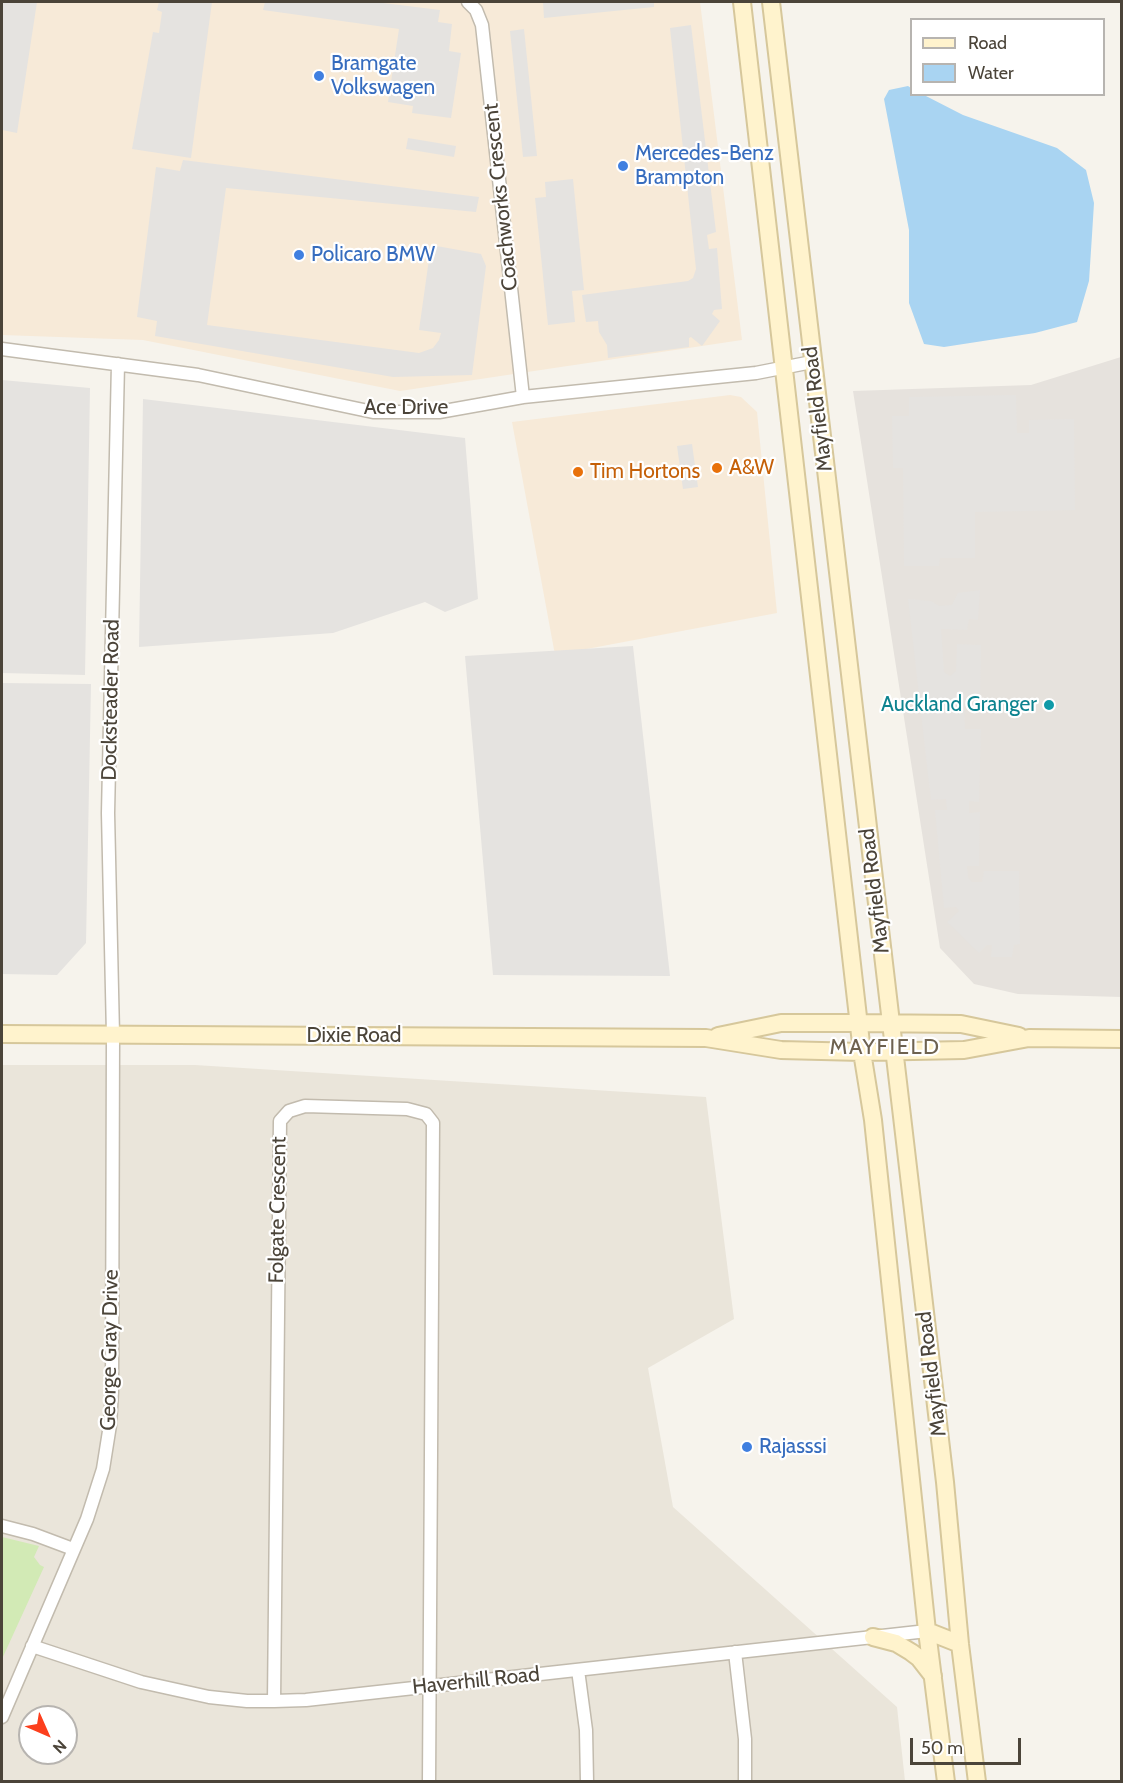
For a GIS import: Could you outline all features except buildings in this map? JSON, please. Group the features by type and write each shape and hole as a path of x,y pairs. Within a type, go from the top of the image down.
{"main road":[{"name":"Mayfield Road","path":"742,2 862,1052 874,1132 927,1631 946,1782"},
{"name":"Mayfield Road","path":"771,2 945,1482 960,1644 977,1782"},
{"name":"Dixie Road","path":"706,1038 781,1023 859,1023 961,1024 1029,1038 1122,1040"},
{"name":"Dixie Road","path":"2,1034 706,1038 781,1050 862,1052 964,1050 1029,1038"},
{"path":"927,1631 960,1644"},
{"path":"873,1637 896,1643 911,1652 919,1658 933,1676"}],"street":[{"name":"Coachworks Crescent","path":"468,2 476,10 482,25 523,397"},
{"name":"Ace Drive","path":"2,349 198,375 373,412 439,412 523,397 721,377 812,362"},
{"name":"Docksteader Road","path":"113,1035 108,813 118,364"},
{"name":"George Gray Drive","path":"2,1717 87,1519 103,1469 110,1425 112,1391 113,1035"},
{"name":"Folgate Crescent","path":"274,1701 278,1139 280,1121 289,1111 305,1107 407,1109 426,1114 434,1123 430,1686"},
{"path":"2,1526 33,1534 74,1550"},
{"name":"Haverhill Road","path":"32,1646 141,1682 209,1697 274,1701 306,1700 927,1631"},
{"path":"735,1652 745,1739 745,1782"},
{"path":"578,1670 586,1730 587,1782"},
{"path":"429,1782 430,1686"}],"shaded area":[{"path":"2,2 700,2 742,340 400,391 143,340 2,335"},
{"path":"2,2 37,2 17,133 2,130"},
{"path":"159,2 212,2 191,158 132,149 153,32 159,33 162,12 157,10"},
{"path":"265,2 375,2 440,10 438,22 452,24 449,51 461,53 451,118 412,113 413,106 388,102 399,29 263,10"},
{"path":"543,2 654,2 654,7 544,18"},
{"path":"691,25 716,232 707,235 709,249 717,248 722,309 714,310 712,314 720,321 702,346 691,337 689,347 608,358 607,345 599,332 598,321 586,322 582,295 688,281 693,278 696,269 670,28"},
{"path":"524,29 537,156 523,157 510,31"},
{"path":"408,138 456,146 454,157 406,149"},
{"path":"183,160 479,197 476,212 226,188 207,325 419,353 433,348 441,333 419,330 431,245 481,254 486,266 472,375 393,377 155,336 157,321 137,317 156,167 180,171"},
{"path":"573,179 584,290 572,291 575,322 548,325 535,198 546,197 545,182"},
{"path":"1121,357 1121,997 1018,994 974,984 940,948 853,391 1031,385"},
{"path":"2,380 90,388 85,675 2,673"},
{"path":"730,395 741,397 757,412 777,613 555,655 512,422"},
{"path":"1016,395 1017,433 1029,433 1029,420 1074,419 1075,510 975,512 975,558 940,558 939,566 904,566 903,468 893,468 892,416 909,416 909,397"},
{"path":"143,399 465,438 478,599 445,612 425,602 333,633 139,647"},
{"path":"692,444 698,487 683,489 677,446"},
{"path":"980,590 978,620 969,619 967,630 941,629 944,672 950,676 956,671 957,644 981,645 980,704 964,704 965,729 981,729 979,802 969,801 969,813 980,812 979,866 967,866 968,877 972,882 982,882 984,871 1019,871 1020,944 1014,945 1012,957 991,957 992,945 987,945 979,953 947,922 959,911 956,907 944,908 935,810 947,810 946,799 931,800 908,599 931,601 939,606 952,605 958,593"},
{"path":"633,646 670,976 493,975 465,656"},
{"path":"2,683 91,684 86,943 57,975 2,974"},
{"path":"2,1065 195,1065 706,1097 734,1319 648,1368 673,1507 897,1707 905,1781 2,1782"}],"green space":[{"path":"2,1537 39,1546 34,1557 44,1567 2,1659"}],"water":[{"path":"908,86 910,96 926,96 963,115 1057,148 1086,170 1094,203 1089,281 1077,322 1035,333 944,347 924,344 909,303 909,230 884,99 889,90"}],"place":[{"name":"Bramgate Volkswagen","path":"319,76"},
{"name":"Mercedes-Benz Brampton","path":"623,166"},
{"name":"Policaro BMW","path":"299,255"},
{"name":"A&W","path":"717,468"},
{"name":"Tim Hortons","path":"578,472"},
{"name":"Auckland Granger","path":"1049,705"},
{"name":"Rajasssi","path":"747,1447"}],"district":[{"name":"MAYFIELD","path":"885,1048"}]}
